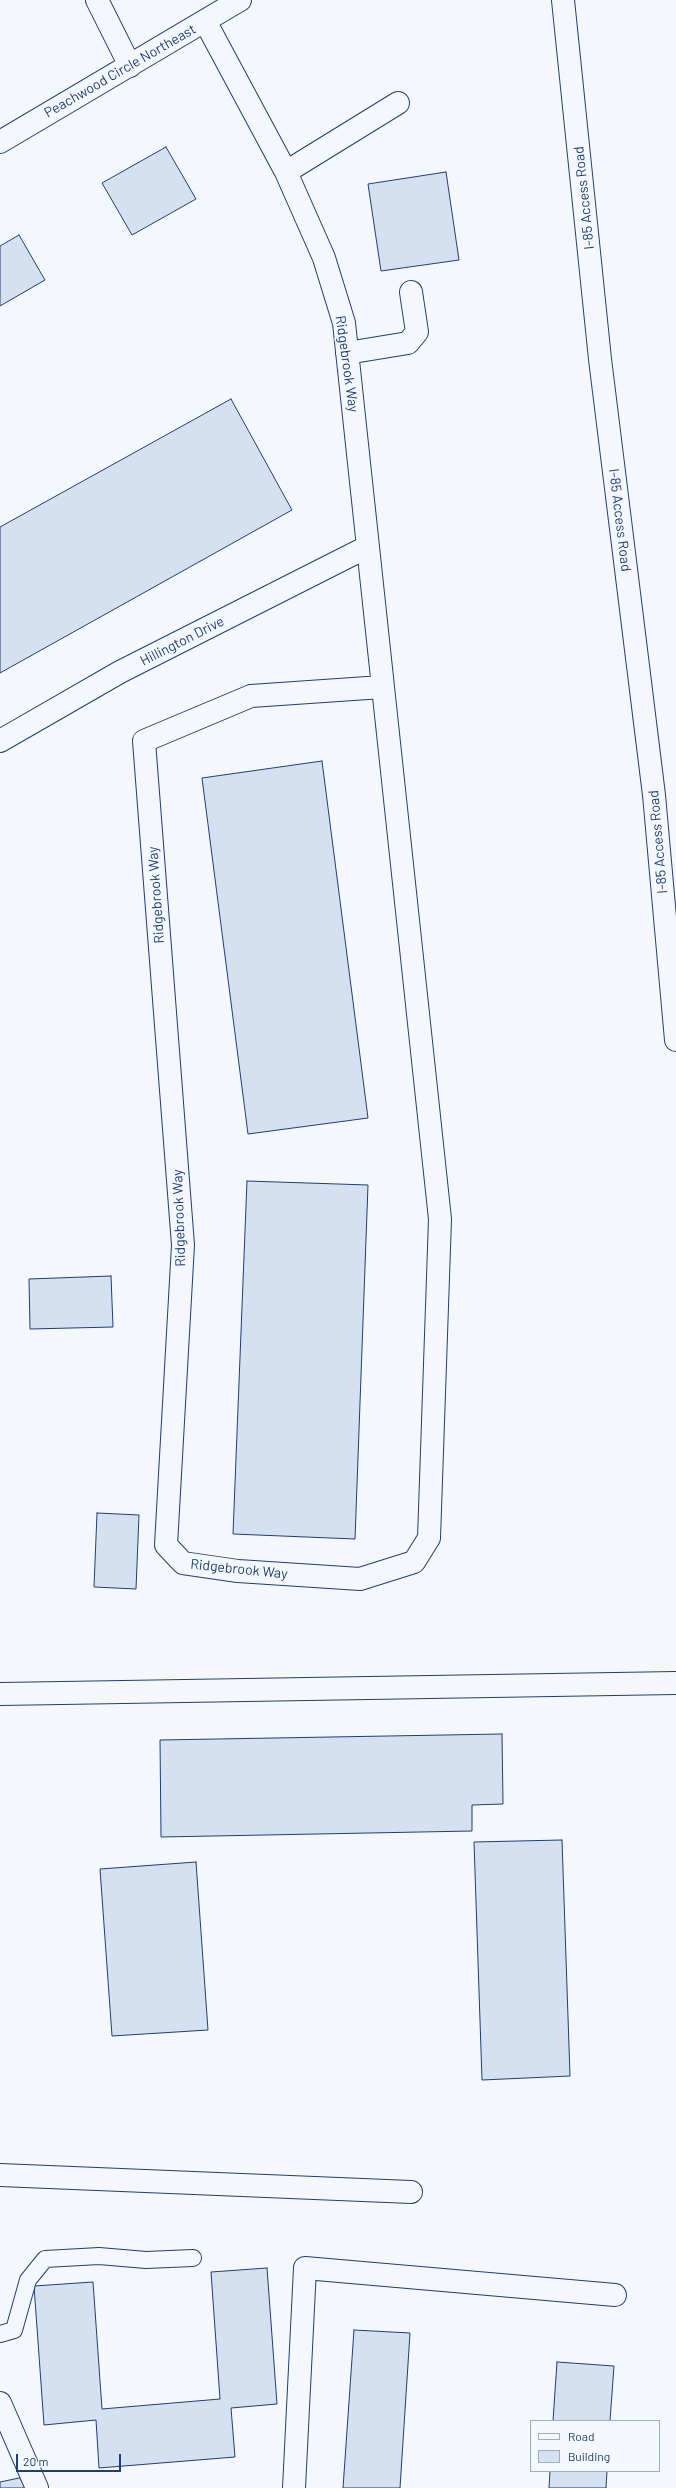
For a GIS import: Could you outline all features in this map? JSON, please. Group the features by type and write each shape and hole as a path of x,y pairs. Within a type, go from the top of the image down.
{"street":[{"path":"97,0 130,66"},
{"name":"Peachwood Circle Northeast","path":"0,142 240,0"},
{"name":"I-85 Access Road","path":"563,0 601,367 654,795 676,1040"},
{"name":"Ridgebrook Way","path":"205,21 286,172 324,258 344,323 440,1219 430,1538 414,1562 360,1579 238,1571 183,1562 166,1545 183,1245 144,741 251,696 382,687"},
{"path":"286,172 398,103"},
{"path":"347,353 408,343 417,332 411,292"},
{"name":"Hillington Drive","path":"0,741 120,672 367,547"},
{"path":"0,1694 676,1683"},
{"path":"0,2175 411,2192"},
{"path":"294,2488 305,2268 615,2295"},
{"path":"0,2403 37,2488"}],"lane":[{"path":"0,2334 14,2330 28,2280 45,2259 99,2256 146,2260 193,2258"}],"building":[{"path":"166,147 196,199 132,235 102,183"},
{"path":"446,172 459,260 381,271 368,184"},
{"path":"19,235 45,280 0,306 0,246"},
{"path":"231,399 292,510 0,673 0,527"},
{"path":"322,761 368,1118 248,1134 202,778"},
{"path":"247,1181 368,1185 355,1539 233,1534"},
{"path":"111,1276 113,1327 30,1329 29,1279"},
{"path":"97,1513 139,1515 136,1589 94,1587"},
{"path":"502,1734 503,1804 472,1805 472,1831 161,1837 160,1740"},
{"path":"562,1840 570,2076 482,2080 474,1842"},
{"path":"196,1862 208,2030 112,2036 100,1869"},
{"path":"267,2268 277,2404 231,2408 235,2457 99,2468 96,2420 44,2425 34,2286 93,2282 102,2409 220,2399 211,2272"},
{"path":"354,2330 410,2333 400,2488 343,2488"},
{"path":"557,2362 614,2366 610,2420 553,2420"},
{"path":"550,2472 607,2472 606,2488 549,2488"},
{"path":"24,2477 26,2488 0,2488 0,2482"}]}
